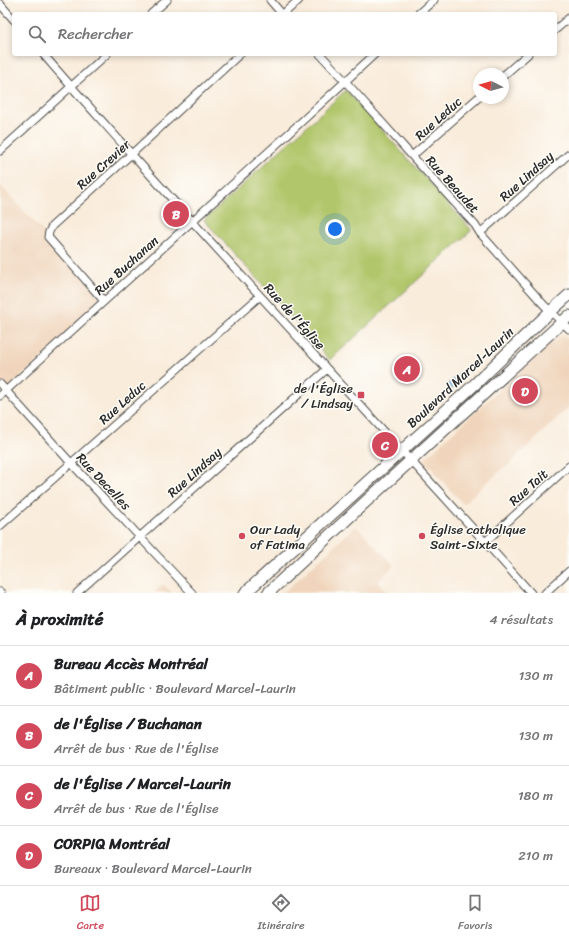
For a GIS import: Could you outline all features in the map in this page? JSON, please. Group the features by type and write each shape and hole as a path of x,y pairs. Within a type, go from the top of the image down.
{"main road":[{"name":"Boulevard Marcel-Laurin","path":"245,593 474,385 569,295"},
{"path":"268,593 410,460 567,323"}],"street":[{"path":"153,12 167,0"},
{"path":"270,0 281,12"},
{"path":"285,12 299,0"},
{"path":"420,12 434,0"},
{"path":"0,4 12,18"},
{"path":"557,28 569,18"},
{"name":"Rue de l'Église","path":"45,56 326,369 486,542 531,593"},
{"path":"0,151 105,56"},
{"name":"Rue Crevier","path":"104,301 48,237 52,226 238,56"},
{"name":"Rue Beaudet","path":"322,56 551,311 567,323"},
{"name":"Rue Buchanan","path":"3,393 373,56"},
{"path":"509,71 526,56"},
{"name":"Rue Leduc","path":"412,156 473,102"},
{"name":"Rue Lindsay","path":"480,233 569,154"},
{"name":"Rue Leduc","path":"0,526 260,296"},
{"name":"Rue Lindsay","path":"77,593 326,369"},
{"name":"Rue Decelles","path":"0,384 3,393 71,463 192,593"},
{"name":"Rue Tait","path":"486,542 569,466"},
{"path":"545,593 569,571"}],"shaded area":[{"path":"0,185 104,301 6,390 0,385"},
{"path":"560,335 565,336 569,340 569,407 505,468 504,467 463,504 433,471 434,469 426,464 426,457"},
{"path":"356,526 394,565 378,582 388,593 283,593"},
{"path":"163,584 172,593 154,593"}],"green space":[{"path":"346,90 470,228 471,231 330,360 204,220"}],"water":[{"path":"461,372 465,377 450,391 446,386"}],"place":[{"name":"de l'Église / Buchanan","path":"176,214"},
{"name":"Bureau Accès Montréal","path":"407,369"},
{"name":"CORPIQ Montréal","path":"525,391"},
{"name":"de l'Église / Lindsay","path":"361,395"},
{"name":"de l'Église / Marcel-Laurin","path":"385,445"},
{"name":"Our Lady of Fatima","path":"242,536"},
{"name":"Église catholique Saint-Sixte","path":"422,536"}]}
